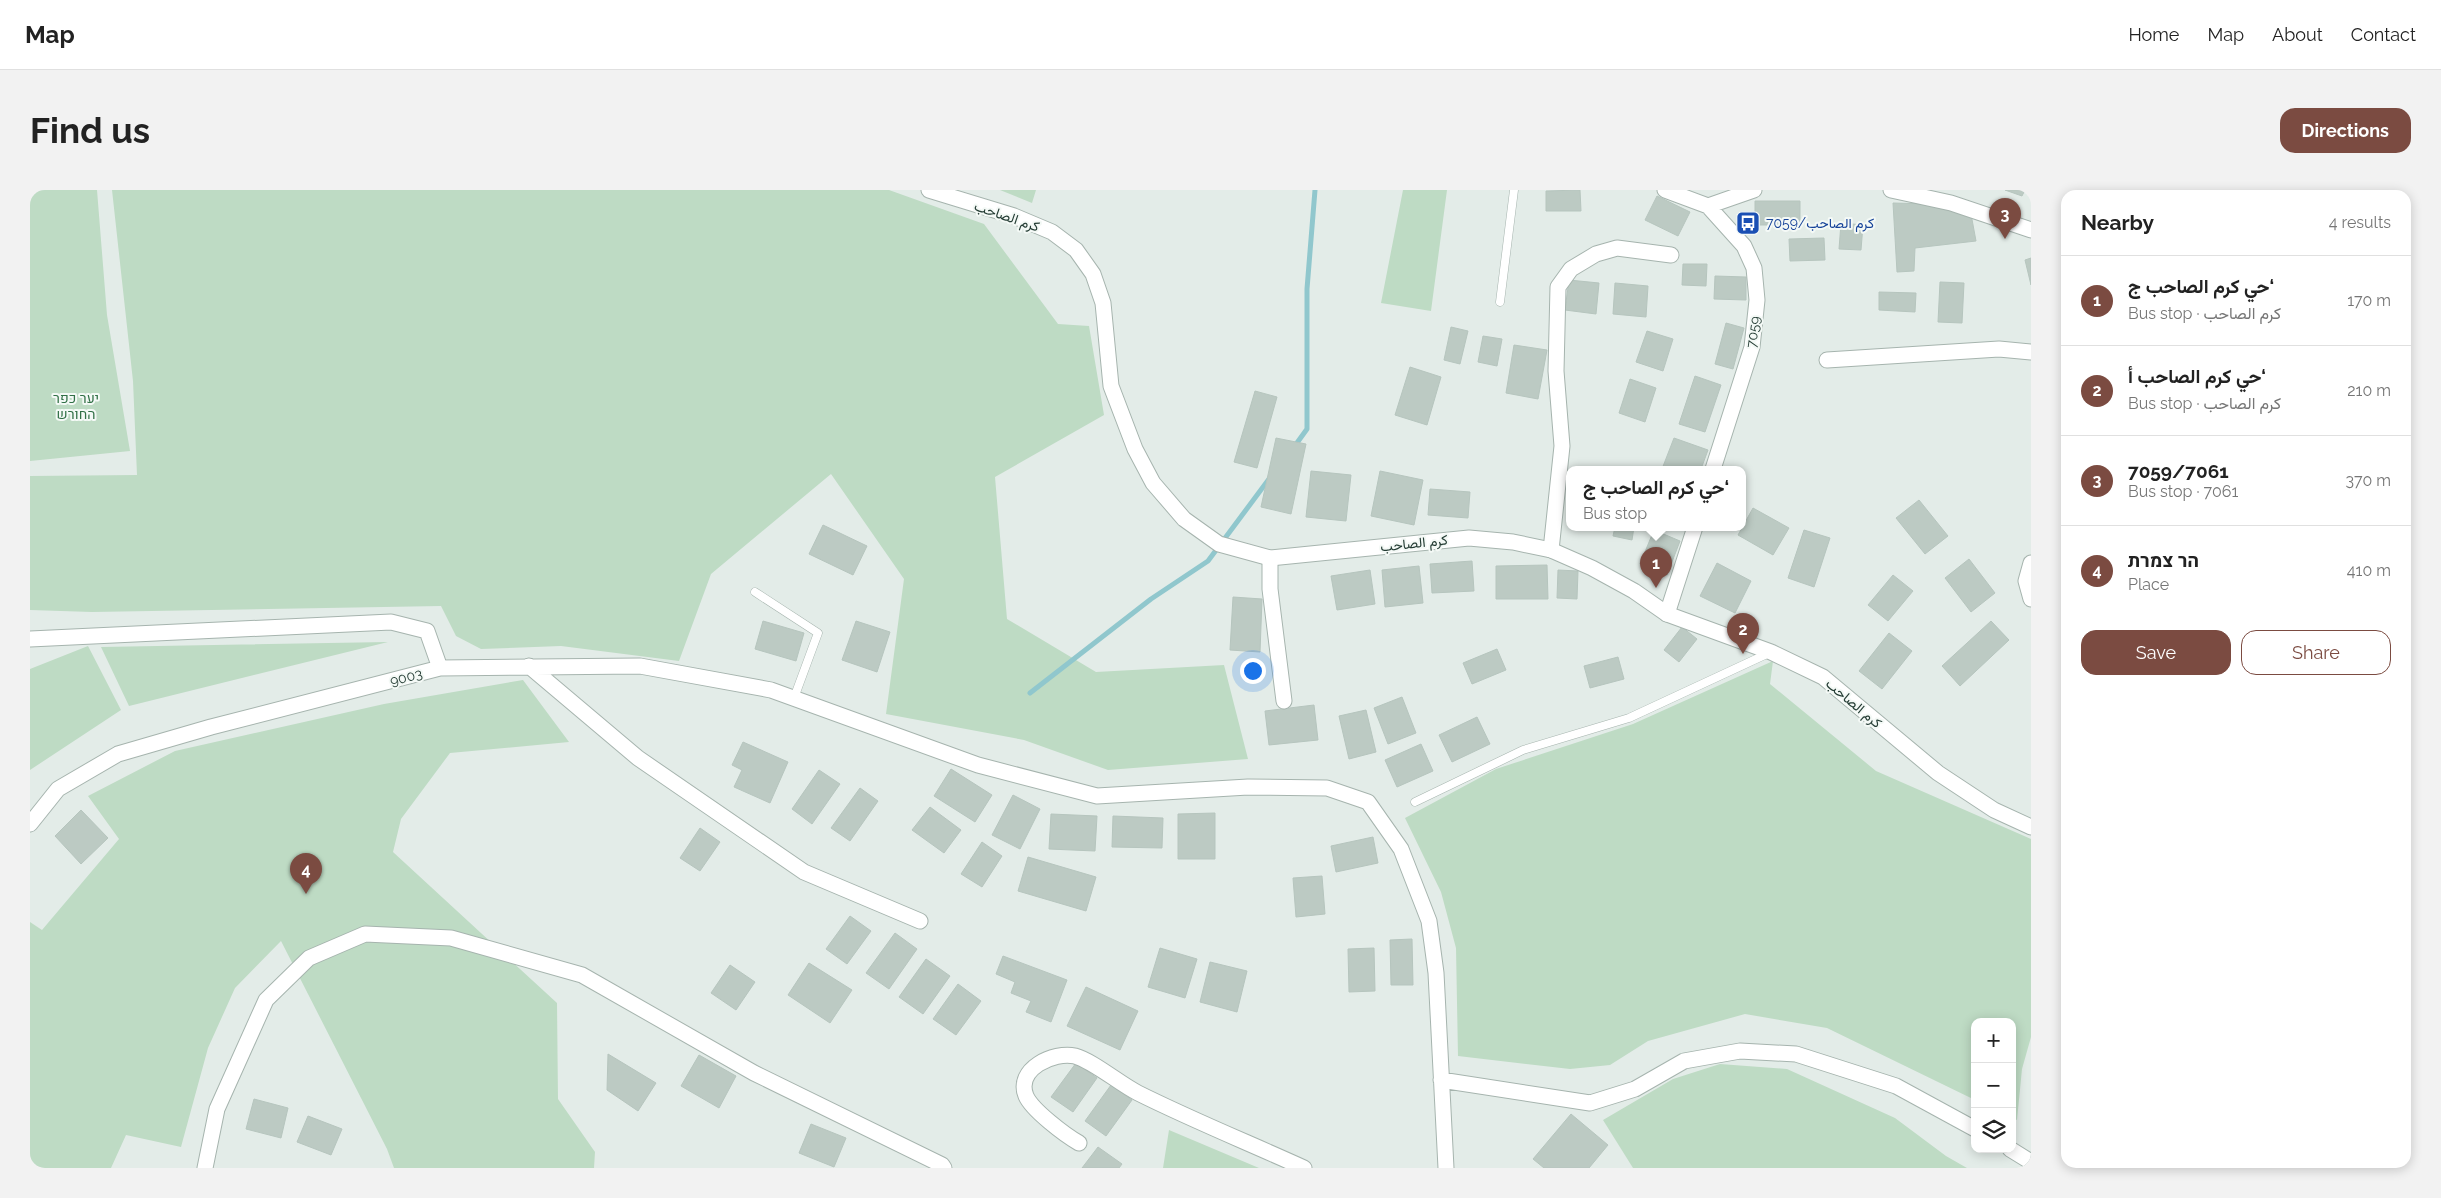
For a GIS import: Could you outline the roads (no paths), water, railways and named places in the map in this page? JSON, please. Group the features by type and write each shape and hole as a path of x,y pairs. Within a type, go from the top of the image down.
{"street":[{"name":"كرم الصاحب","path":"929,190 1014,216 1052,232 1076,250 1093,274 1103,302 1111,386 1135,449 1153,484 1184,519 1218,544 1270,558 1469,538 1512,542 1551,550 1592,568 1634,591 1667,614 1771,652 1823,677 1938,773 1994,810 2031,827"},
{"path":"1664,190 1708,206 1754,190"},
{"path":"1891,190 1950,203 2031,230"},
{"name":"7059","path":"1708,206 1744,246 1754,268 1757,300 1752,347 1714,466"},
{"path":"1551,550 1562,446 1556,371 1558,287 1571,268 1596,254 1617,248 1671,255"},
{"path":"1827,360 1999,349 2031,352"},
{"path":"1667,614 1694,531"},
{"path":"1270,558 1270,590 1284,700"},
{"path":"2031,563 2026,581 2031,599"},
{"name":"9003","path":"30,639 390,622 428,631 440,668 118,754 58,789 30,824"},
{"path":"529,666 638,758 804,872 920,921"},
{"path":"440,668 640,666 771,690 978,765 1097,796 1248,787 1328,788 1368,802 1401,849 1429,921 1436,973 1446,1168"},
{"path":"204,1168 217,1109 266,1000 309,958 365,934 451,938 582,975 754,1073 942,1165 944,1168"},
{"path":"1441,1080 1590,1103 1635,1089 1684,1061 1740,1050 1796,1054 1896,1086 1971,1127"},
{"path":"1079,1144 1061,1132 1024,1094 1024,1084 1029,1074 1046,1058 1062,1054 1077,1057 1137,1093 1304,1168"},
{"path":"2016,1153 2031,1162"}],"lane":[{"path":"1500,302 1514,190"},
{"path":"755,592 818,633 794,698"},
{"path":"1415,802 1523,750 1629,718 1771,652"}],"waterway":[{"path":"1294,447 1307,429 1307,289 1315,190"},
{"path":"1030,693 1151,599 1208,561 1269,479"}],"place":[{"name":"كرم الصاحب/7059","path":"1748,223"},
{"name":"7059/7061","path":"2005,239"},
{"name":"حي كرم الصاحب ج‘","path":"1656,588"},
{"name":"حي كرم الصاحب أ‘","path":"1743,654"},
{"name":"הר צמרת","path":"306,894"}],"park label":[{"name":"יער כפר החורש","path":"76,406"}]}
